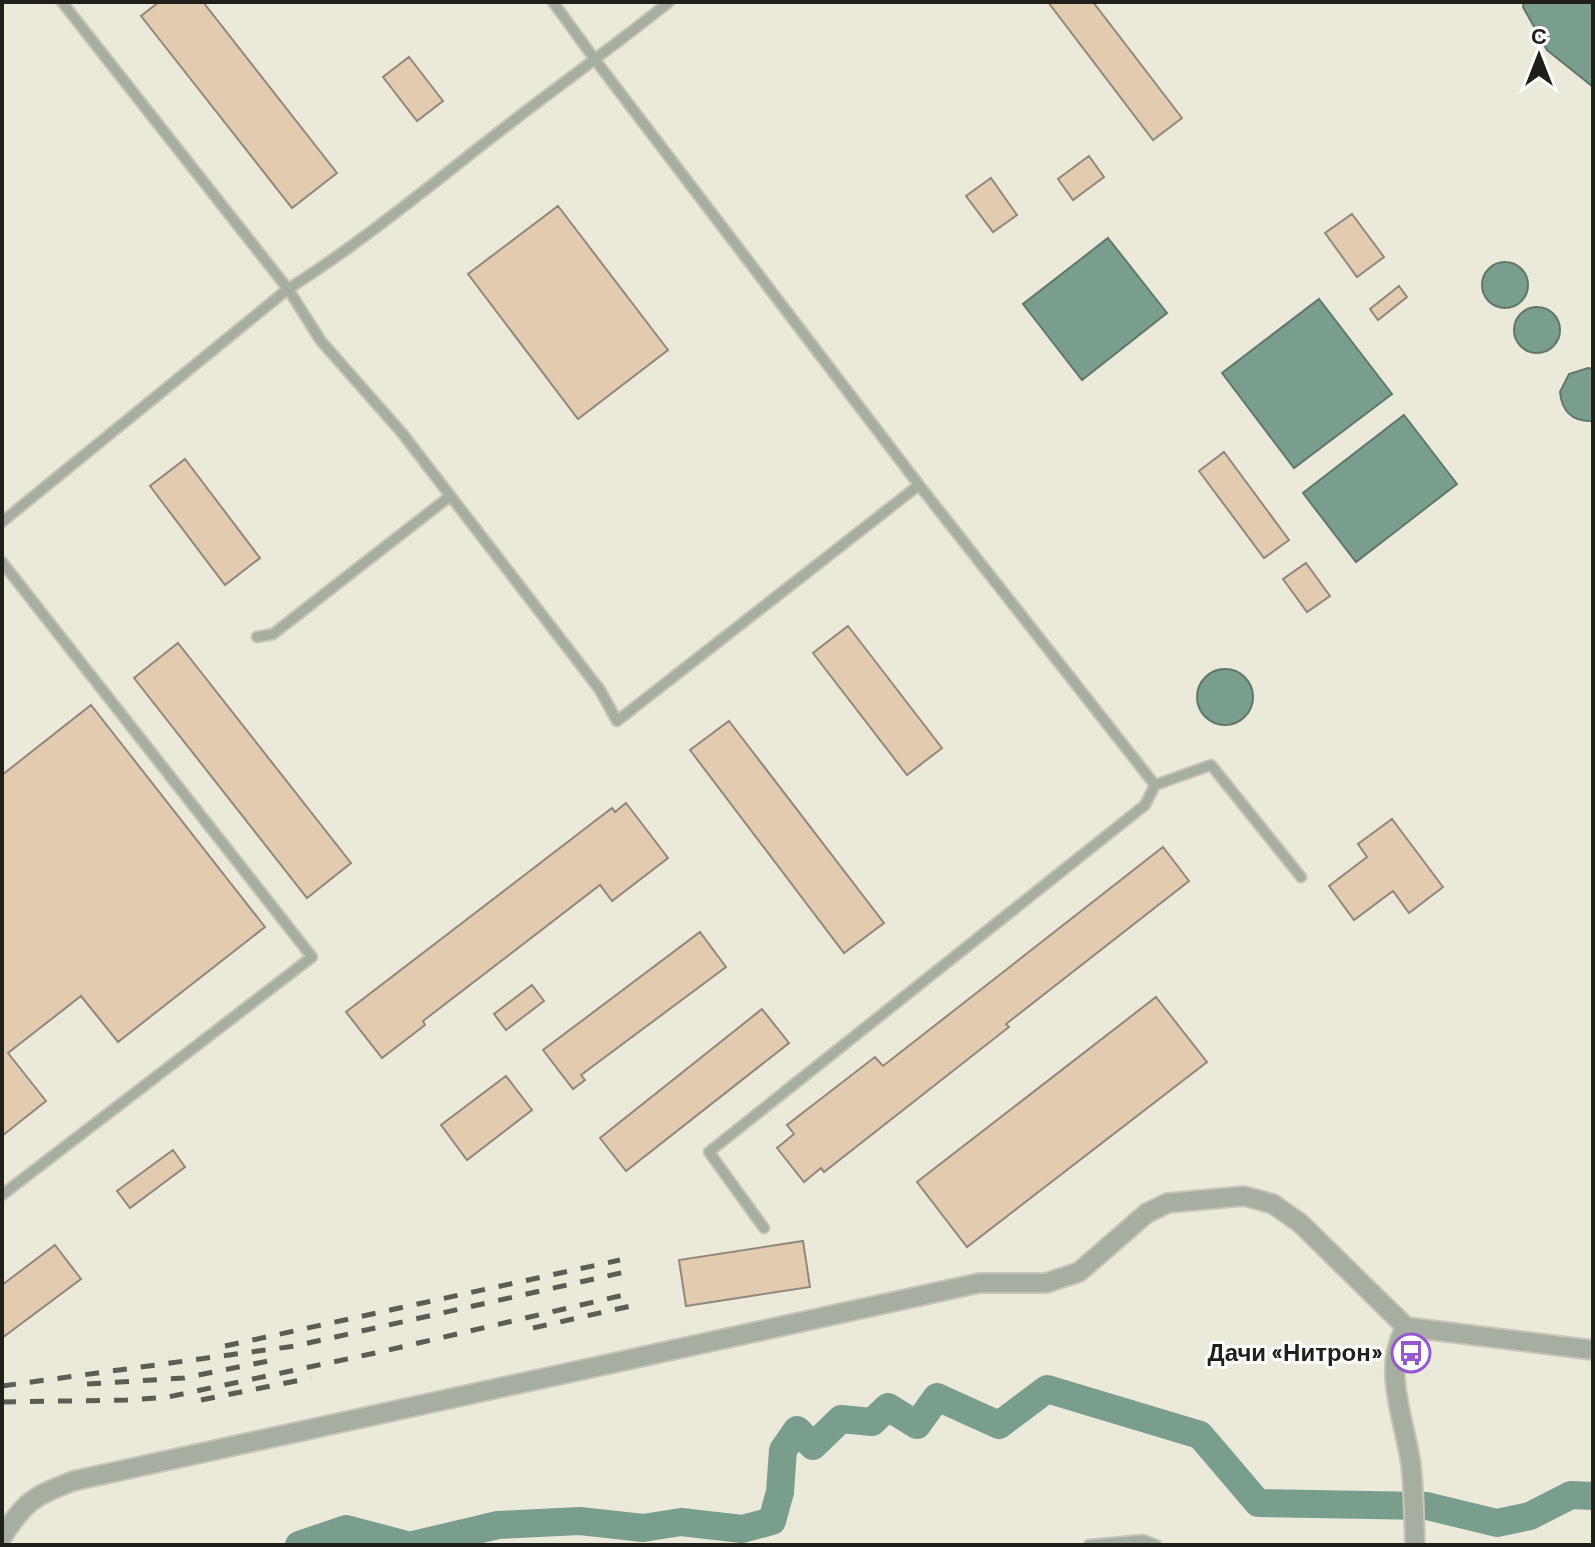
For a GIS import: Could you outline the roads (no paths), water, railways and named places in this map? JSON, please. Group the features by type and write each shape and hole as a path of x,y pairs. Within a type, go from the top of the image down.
{"street":[{"path":"2,1537 34,1497 73,1481 979,1283 1046,1283 1079,1272 1147,1213 1168,1203 1244,1196 1273,1204 1300,1223 1406,1327 1593,1350"},
{"path":"1406,1327 1400,1337 1393,1369 1411,1466 1415,1545"}],"lane":[{"path":"62,2 288,289 321,341 402,433 600,690 617,721 919,485"},
{"path":"553,2 919,485 1155,785"},
{"path":"2,522 288,289 347,249 669,2"},
{"path":"257,637 273,634 449,497"},
{"path":"2,562 312,957 2,1195"},
{"path":"764,1228 709,1152 1145,805 1155,785 1211,765 1301,877"},
{"path":"1089,1545 1143,1540 1156,1545"}],"waterway":[{"path":"413,1545 498,1525 580,1521 643,1528 681,1522 742,1529 772,1521 780,1492 783,1450 797,1430 813,1446 841,1419 872,1422 888,1407 917,1425 937,1397 999,1425 1047,1389 1200,1435 1258,1503 1427,1506 1497,1523 1530,1516 1571,1495 1593,1496"},
{"path":"299,1545 346,1529 407,1545"}],"railway":[{"path":"225,1346 620,1260"},
{"path":"2,1386 295,1346 625,1272"},
{"path":"2,1402 168,1397 380,1352 628,1294"},
{"path":"533,1328 635,1305"},
{"path":"87,1384 184,1378 273,1360"},
{"path":"201,1400 311,1378"}],"place":[{"name":"Дачи «Нитрон»","path":"1411,1353"}]}
